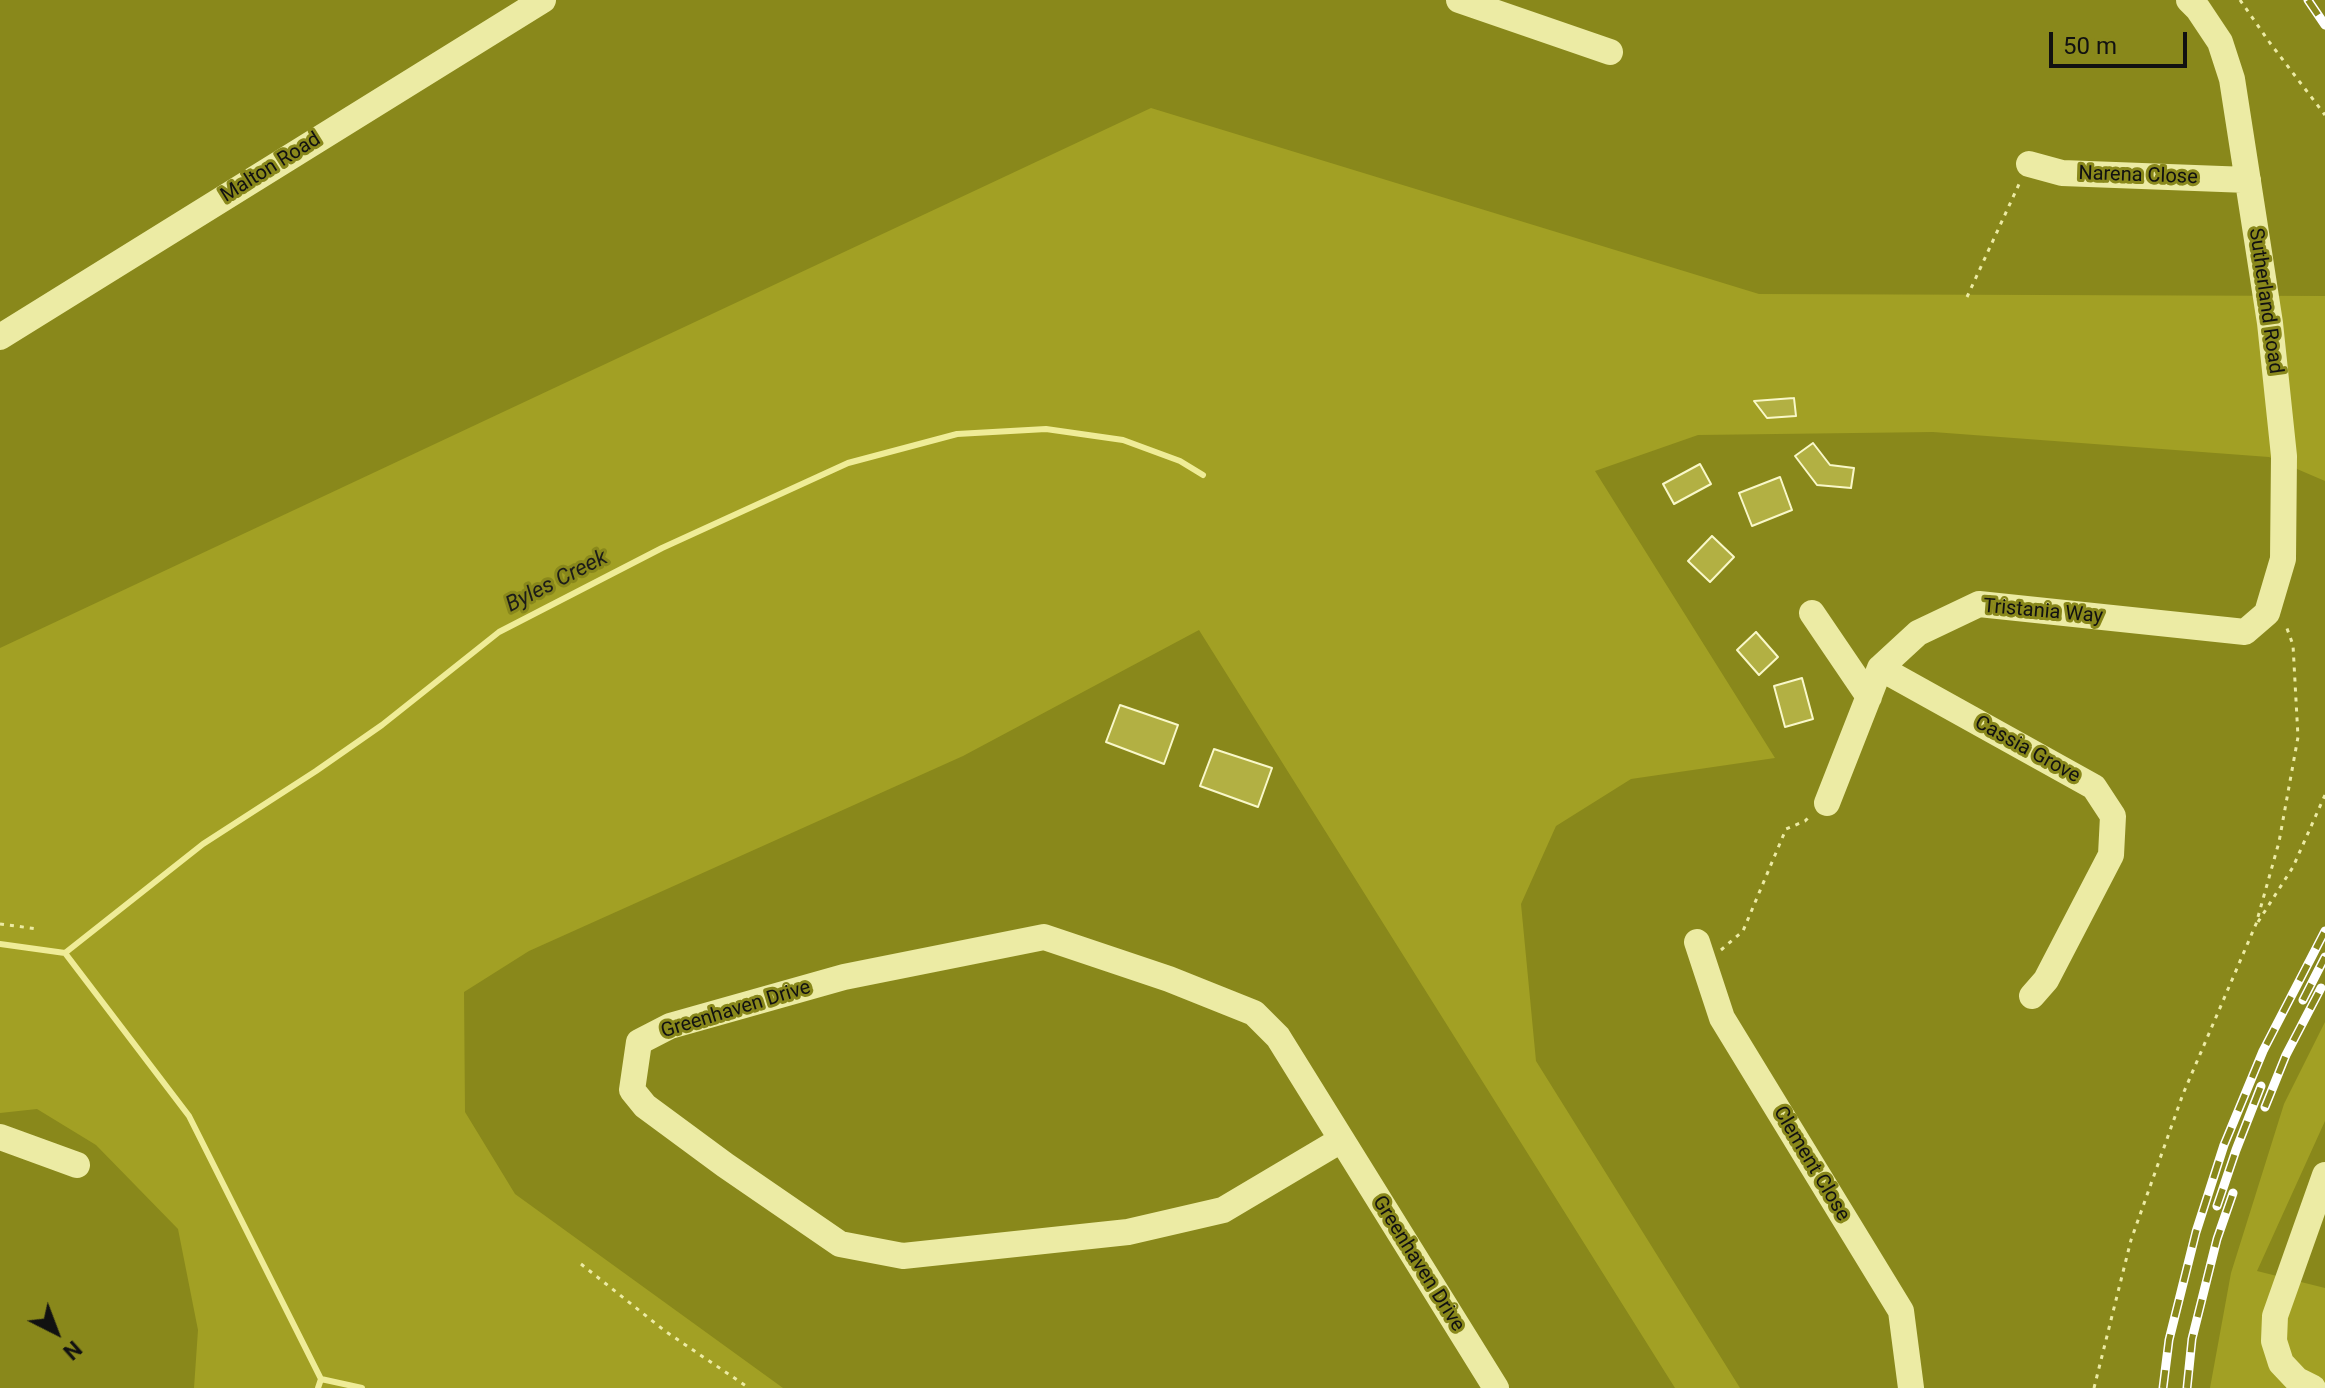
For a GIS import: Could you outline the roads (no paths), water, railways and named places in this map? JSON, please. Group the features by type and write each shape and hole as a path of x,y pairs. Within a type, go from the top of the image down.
{"street":[{"name":"Malton Road","path":"0,337 543,0"},
{"path":"1459,0 1610,52"},
{"name":"Sutherland Road","path":"2189,0 2220,42 2232,79 2270,323 2284,456 2283,559 2270,603"},
{"name":"Narena Close","path":"2029,164 2062,173 2248,180"},
{"name":"Tristania Way","path":"1827,803 1880,668 1918,633 1979,604 2245,632 2270,603"},
{"path":"1812,613 1869,697"},
{"name":"Cassia Grove","path":"1880,668 2094,787 2113,816 2111,855 2046,980 2032,996"},
{"name":"Greenhaven Drive","path":"1341,1140 1223,1210 1128,1232 903,1256 840,1244 645,1106 632,1090 639,1042 670,1026 844,977 1044,937 1169,979 1254,1013 1278,1037 1496,1388"},
{"name":"Clement Close","path":"1701,953 1722,1018 1901,1311 1911,1388"},
{"path":"0,1137 77,1165"},
{"path":"2313,1388 2297,1380 2281,1363 2274,1341 2275,1316 2325,1175"}],"waterway":[{"name":"Byles Creek","path":"0,944 65,953 203,844 382,725 499,632 662,548 848,463 957,434 1046,429 1123,440 1180,461 1203,475"},
{"path":"65,953 189,1116 321,1379 318,1388"},
{"path":"321,1379 362,1388"}],"railway":[{"path":"2308,0 2325,25"},
{"path":"2163,1388 2169,1340 2196,1232 2224,1145 2263,1051 2325,931"},
{"path":"2303,1000 2325,957"},
{"path":"2265,1107 2286,1055 2321,988"},
{"path":"2217,1206 2261,1086"},
{"path":"2187,1388 2192,1339 2217,1239 2233,1193"}]}
